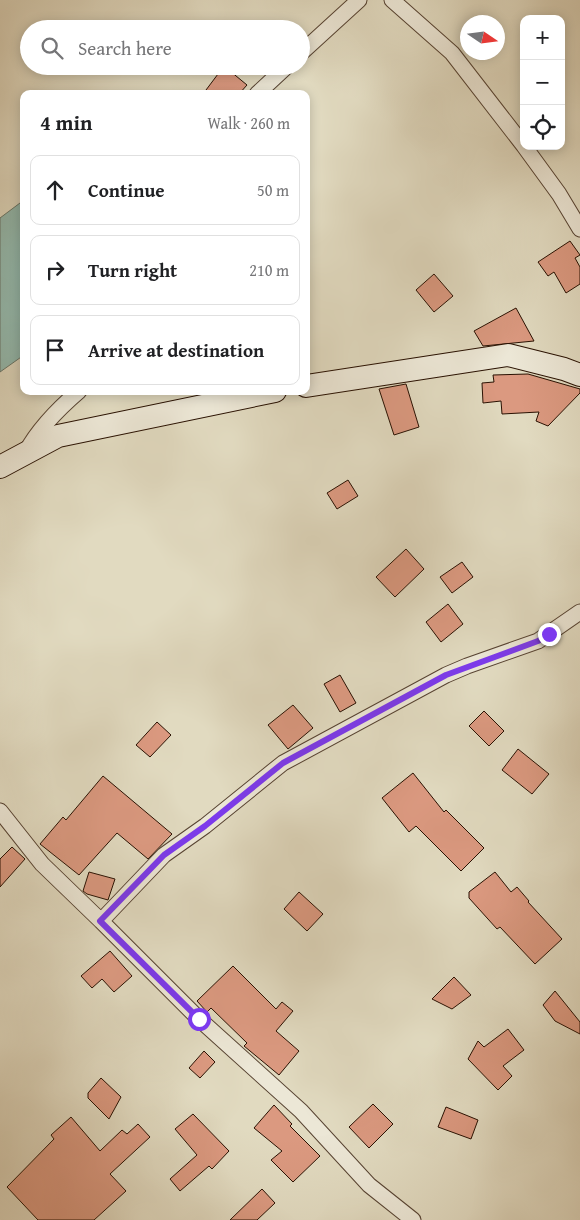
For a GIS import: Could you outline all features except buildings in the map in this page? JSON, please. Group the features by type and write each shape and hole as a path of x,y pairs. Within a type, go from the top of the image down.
{"street":[{"path":"310,45 359,0"},
{"path":"392,0 452,53 520,141"},
{"path":"261,90 277,75"},
{"path":"527,150 559,194 580,229"},
{"path":"310,385 508,355 580,375"},
{"path":"25,454 35,436 61,406 74,395"},
{"path":"0,467 58,436 257,395"},
{"path":"100,921 164,855 205,826 283,763 446,675 538,641 580,612"},
{"path":"0,811 42,864 199,1019 301,1111 369,1185 413,1220"}],"water":[{"path":"20,203 20,358 0,372 0,218"}],"route":[{"path":"199,1019 100,921 164,855 190,838 283,763 446,675 538,641 549,634"}]}
